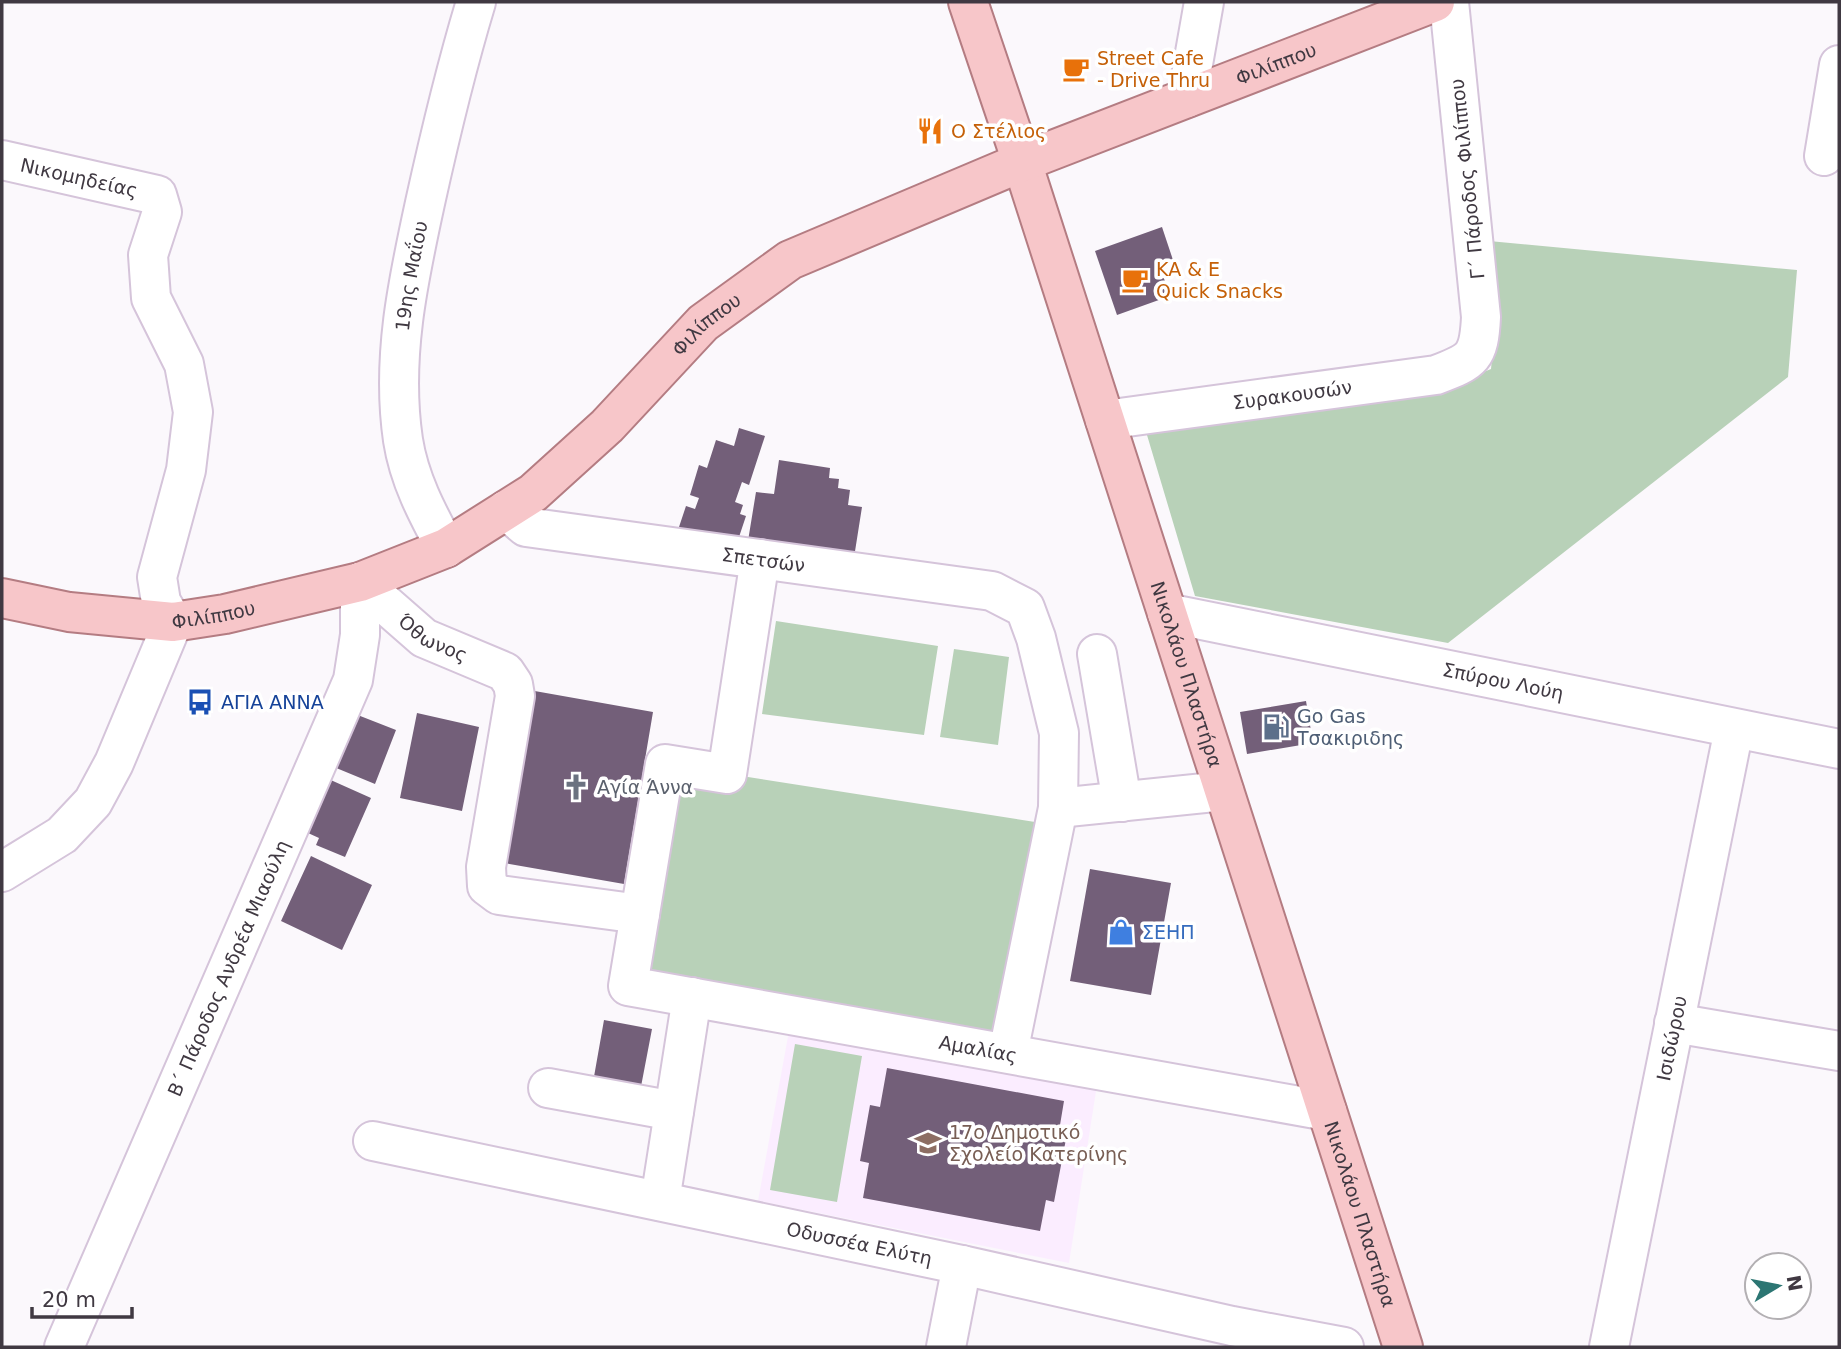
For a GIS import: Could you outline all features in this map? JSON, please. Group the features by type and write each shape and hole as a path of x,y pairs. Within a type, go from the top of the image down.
{"main road":[{"name":"Νικολάου Πλαστήρα","path":"968,2 1022,162 1403,1347"},
{"name":"Φιλίππου","path":"2,598 69,612 173,622 225,614 359,583 446,548 533,493 607,426 703,323 790,260 1022,162 1434,2"}],"street":[{"name":"19ης Μαΐου","path":"446,548 414,482 403,442 398,385 400,341 408,282 448,99 476,2"},
{"path":"1187,98 1204,2"},
{"name":"Γ΄ Πάροδος Φιλίππου","path":"1449,2 1481,317 1480,337 1474,356"},
{"path":"1824,156 1839,65"},
{"name":"Νικομηδείας","path":"2,160 157,195 162,212 148,255 151,298 184,364 193,412 186,470 157,578 161,602 173,622"},
{"name":"Συρακουσών","path":"1105,420 1436,376 1474,356"},
{"name":"Σπετσών","path":"506,510 526,527 992,591 1025,608 1036,638 1059,733 1058,808"},
{"path":"640,914 665,764 727,774 760,559"},
{"name":"Όθωνος","path":"359,583 424,638 505,672 513,684 515,696 486,867 487,886 499,895 640,914"},
{"name":"Β΄ Πάροδος Ανδρέα Μιαούλη","path":"64,1347 353,680 360,635 359,583"},
{"name":"Σπύρου Λούη","path":"1167,613 1839,749"},
{"path":"2,872 62,835 93,802 114,763 173,622"},
{"path":"1097,654 1122,802"},
{"name":"Ισιδώρου","path":"1609,1347 1734,729"},
{"path":"1008,1053 1058,808 1224,791"},
{"name":"Αμαλίας","path":"640,914 628,986 1327,1111"},
{"path":"660,1201 692,997"},
{"path":"1674,1023 1839,1051"},
{"path":"548,1088 674,1111"},
{"name":"Οδυσσέα Ελύτη","path":"373,1141 962,1265 1231,1337 1344,1347"},
{"path":"946,1347 962,1265"}],"shaded area":[{"name":"17ο Δημοτικό Σχολείο Κατερίνης","path":"789,1031 1097,1085 1069,1263 758,1201"}],"green space":[{"path":"1489,241 1797,270 1788,377 1448,643 1195,596 1144,425 1447,387 1491,369 1495,326"},
{"path":"776,621 938,646 924,735 762,714"},
{"path":"954,649 1009,657 998,745 940,737"},
{"path":"665,764 1054,825 1008,1053 628,986"},
{"path":"795,1044 862,1056 837,1202 770,1190"}],"building":[{"name":"KA & E Quick Snacks","path":"1162,227 1173,260 1159,264 1170,296 1117,315 1095,251"},
{"path":"739,428 765,436 749,485 742,482 735,502 743,505 740,514 746,516 734,552 677,533 686,506 695,509 699,498 690,495 699,465 707,468 716,440 734,446"},
{"path":"779,460 830,468 829,478 839,479 838,488 850,490 848,505 862,507 853,564 747,547 756,492 774,494"},
{"name":"Αγία Άννα","path":"529,690 653,712 624,884 498,862"},
{"name":"Go Gas Τσακιριδης","path":"1306,701 1313,743 1247,754 1240,712"},
{"path":"350,712 396,730 375,784 329,765"},
{"path":"417,713 479,727 462,811 400,798"},
{"path":"324,777 371,798 345,857 316,845 319,838 308,833 312,826 304,823"},
{"path":"311,856 372,885 342,950 281,921"},
{"name":"ΣΕΗΠ","path":"1090,869 1171,883 1151,995 1070,981"},
{"path":"604,1020 652,1029 639,1097 592,1088"},
{"path":"887,1068 1064,1101 1058,1137 1066,1139 1054,1202 1046,1200 1040,1231 863,1198 869,1163 860,1161 870,1105 880,1107"}],"place":[{"name":"Street Cafe - Drive Thru","path":"1076,69"},
{"name":"Ο Στέλιος","path":"930,131"},
{"name":"KA & E Quick Snacks","path":"1135,280"},
{"name":"ΑΓΙΑ ΑΝΝΑ","path":"200,702"},
{"name":"Go Gas Τσακιριδης","path":"1276,727"},
{"name":"Αγία Άννα","path":"576,787"},
{"name":"ΣΕΗΠ","path":"1121,932"},
{"name":"17ο Δημοτικό Σχολείο Κατερίνης","path":"928,1143"}]}
